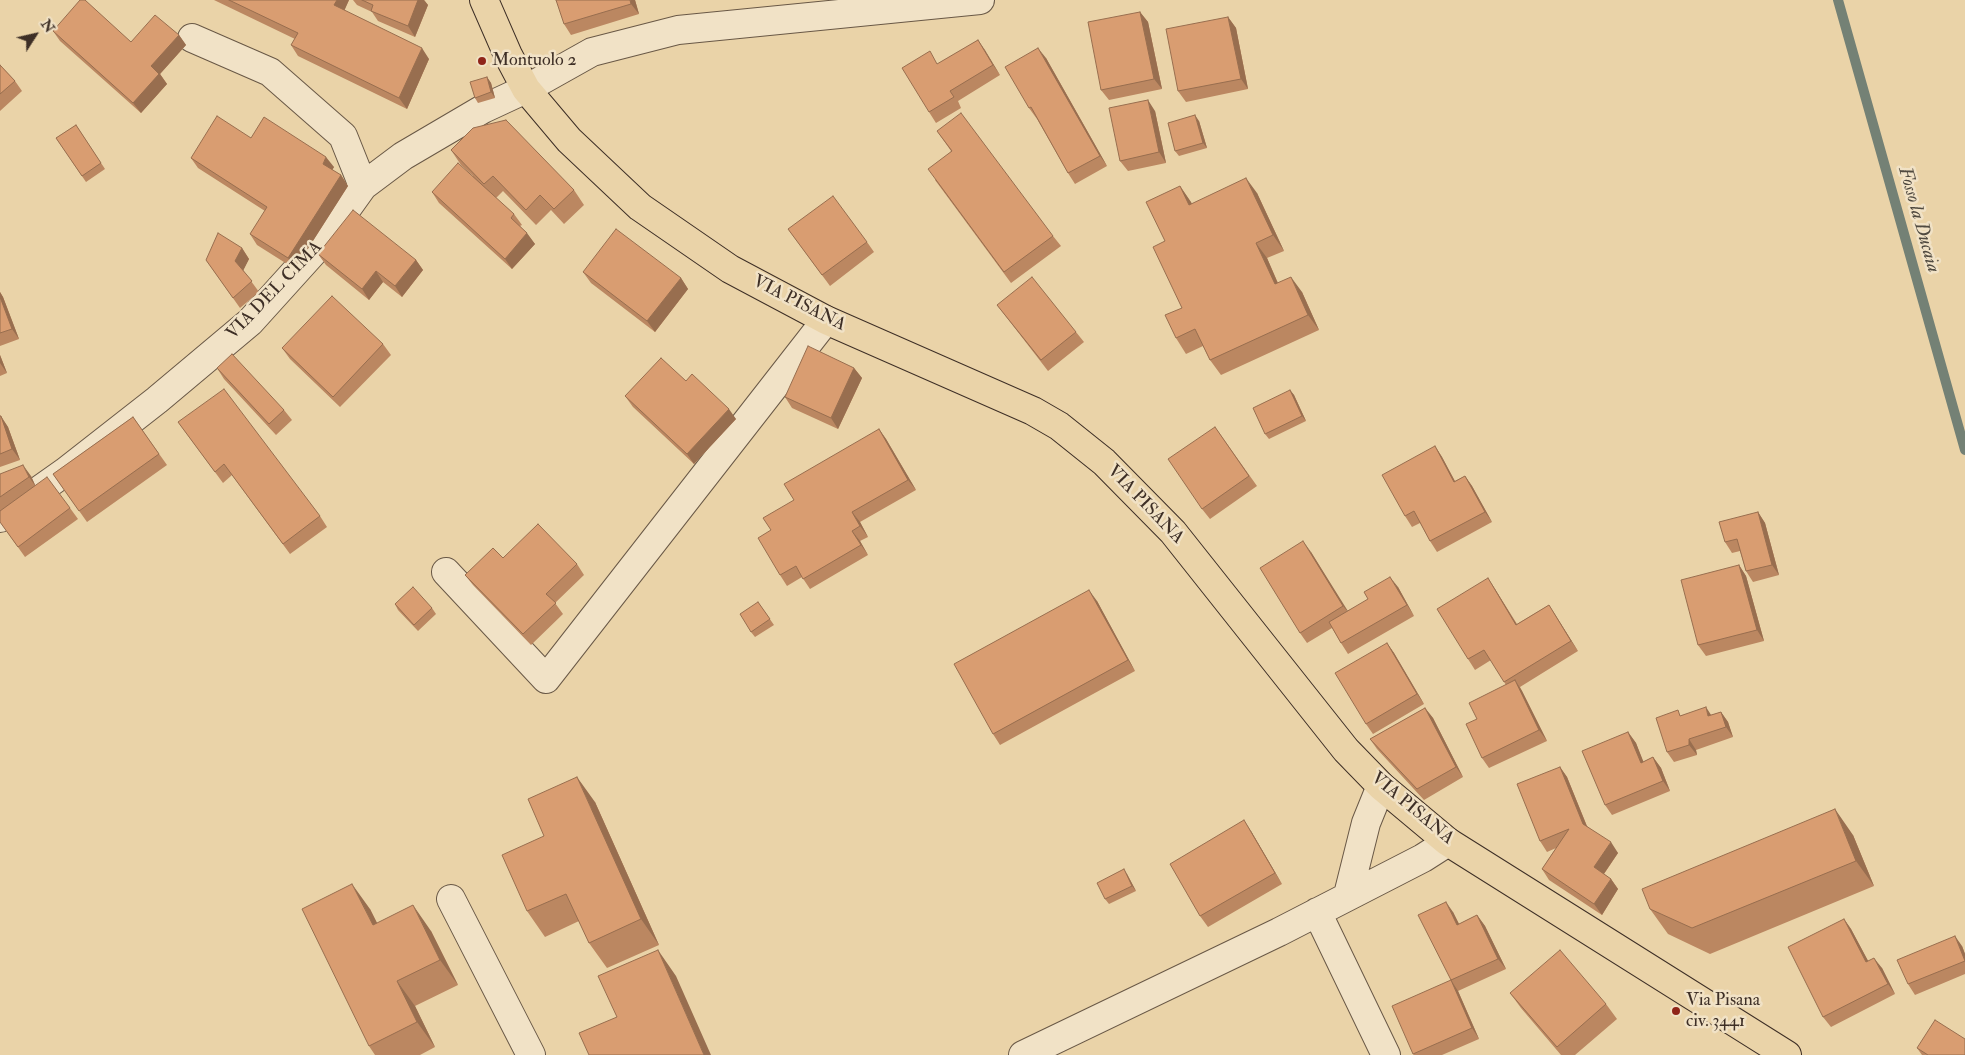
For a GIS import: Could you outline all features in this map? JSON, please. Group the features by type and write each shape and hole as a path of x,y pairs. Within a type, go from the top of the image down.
{"main road":[{"name":"VIA PISANA","path":"484,0 501,40 526,89 569,140 640,207 730,269 826,320 1033,411 1059,426 1104,462 1173,532 1346,750 1381,786 1448,842 1787,1055"}],"street":[{"name":"VIA DEL CIMA","path":"0,518 65,472 157,400 250,322 325,239 364,186 403,156 483,110 526,89 592,52 678,30 980,0"},
{"path":"192,38 270,72 343,136 364,186"},
{"path":"446,572 546,679 826,320"},
{"path":"1348,895 1366,824 1381,786"},
{"path":"1023,1055 1279,932 1422,858 1448,842"},
{"path":"451,899 531,1055"},
{"path":"1317,912 1386,1055"}],"building":[{"path":"80,0 85,0 131,42 155,15 179,35 151,66 159,74 133,103 53,31"},
{"path":"229,0 337,0 334,5 422,48 399,98 291,45 298,33"},
{"path":"362,0 418,0 408,26 371,11 373,5"},
{"path":"556,0 630,0 631,4 564,24"},
{"path":"1140,12 1154,79 1101,90 1088,22"},
{"path":"1228,17 1241,79 1178,91 1166,29"},
{"path":"978,40 993,65 950,91 954,97 929,112 902,68 930,51 937,64"},
{"path":"1038,48 1100,156 1068,173 1031,107 1029,108 1005,67"},
{"path":"0,65 15,81 0,94"},
{"path":"487,77 491,92 475,98 470,82"},
{"path":"1148,100 1159,152 1120,161 1109,108"},
{"path":"961,113 1053,236 1004,272 928,169 952,151 937,131"},
{"path":"1195,115 1203,143 1175,151 1168,123"},
{"path":"217,116 251,138 264,117 326,157 323,164 341,175 288,258 250,234 267,207 191,158"},
{"path":"506,120 574,190 554,209 540,195 526,210 493,176 484,184 451,150 473,128"},
{"path":"76,125 101,163 82,176 56,138"},
{"path":"458,163 514,214 511,218 527,233 505,259 432,192"},
{"path":"1246,178 1273,235 1256,243 1275,284 1291,277 1308,315 1210,360 1195,329 1176,338 1165,315 1182,308 1153,247 1165,241 1146,202 1180,186 1189,205"},
{"path":"833,196 867,242 822,275 788,229"},
{"path":"353,210 416,260 395,286 376,271 362,289 318,254"},
{"path":"616,229 681,278 647,321 583,272"},
{"path":"218,233 242,248 235,261 252,281 233,298 206,260"},
{"path":"1032,277 1076,332 1041,360 997,305"},
{"path":"332,296 383,344 333,397 282,348"},
{"path":"0,297 12,329 0,333"},
{"path":"808,346 854,368 831,418 785,397"},
{"path":"232,354 284,410 269,424 217,368"},
{"path":"661,358 686,381 692,374 729,409 687,454 625,396"},
{"path":"224,389 320,516 283,544 224,464 215,472 178,422"},
{"path":"1290,390 1302,416 1265,434 1253,408"},
{"path":"0,416 12,449 0,454"},
{"path":"133,417 159,454 79,511 53,474"},
{"path":"1215,427 1249,476 1202,509 1168,459"},
{"path":"879,429 908,480 852,512 860,526 852,531 861,545 803,579 796,566 780,575 758,538 771,530 763,518 794,500 784,484"},
{"path":"1435,446 1454,482 1465,476 1485,512 1430,541 1414,511 1405,516 1382,475"},
{"path":"23,465 29,477 0,497 0,474"},
{"path":"47,477 70,508 18,547 0,522 0,511"},
{"path":"1758,512 1772,565 1746,571 1737,539 1725,542 1719,522"},
{"path":"538,524 577,564 546,594 556,603 523,634 465,575 493,548 503,558"},
{"path":"1303,541 1343,606 1300,633 1260,568"},
{"path":"1739,565 1757,630 1698,645 1681,580"},
{"path":"1390,577 1407,605 1341,643 1329,622 1368,599 1364,592"},
{"path":"1488,578 1516,625 1549,605 1571,641 1504,682 1484,650 1468,659 1437,609"},
{"path":"413,587 432,608 414,625 395,604"},
{"path":"1089,590 1128,660 993,734 954,664"},
{"path":"758,602 770,619 751,632 740,614"},
{"path":"1387,643 1417,694 1366,724 1335,673"},
{"path":"1515,680 1539,730 1482,758 1466,724 1477,719 1469,703"},
{"path":"1706,707 1708,716 1721,712 1726,727 1689,739 1689,745 1667,752 1656,718 1678,710 1680,716"},
{"path":"1425,708 1456,767 1417,789 1370,739"},
{"path":"1628,732 1641,763 1653,757 1663,781 1605,805 1582,751"},
{"path":"1560,767 1583,824 1611,842 1594,867 1611,879 1594,904 1542,869 1569,829 1540,841 1517,784"},
{"path":"577,777 641,919 589,943 566,894 527,911 502,855 544,836 528,799"},
{"path":"1835,809 1856,861 1692,928 1650,909 1642,889"},
{"path":"1244,820 1275,873 1200,916 1170,864"},
{"path":"1124,869 1132,886 1105,899 1097,883"},
{"path":"352,884 373,925 413,905 440,960 397,981 417,1022 369,1046 302,909"},
{"path":"1446,902 1457,925 1477,915 1498,959 1451,980 1418,915"},
{"path":"1844,919 1866,962 1874,958 1888,984 1823,1017 1788,947"},
{"path":"1955,936 1965,961 1908,984 1897,960"},
{"path":"658,950 704,1055 589,1055 579,1033 617,1017 598,976"},
{"path":"1560,950 1606,1004 1557,1047 1510,993"},
{"path":"1451,980 1472,1028 1413,1054 1392,1006"},
{"path":"1935,1020 1965,1039 1965,1055 1928,1055 1917,1048"}],"waterway":[{"name":"Fosso la Ducaia","path":"1838,0 1965,450"}],"place":[{"name":"Montuolo 2","path":"482,61"},
{"name":"Via Pisana civ. 3441","path":"1676,1011"}]}
